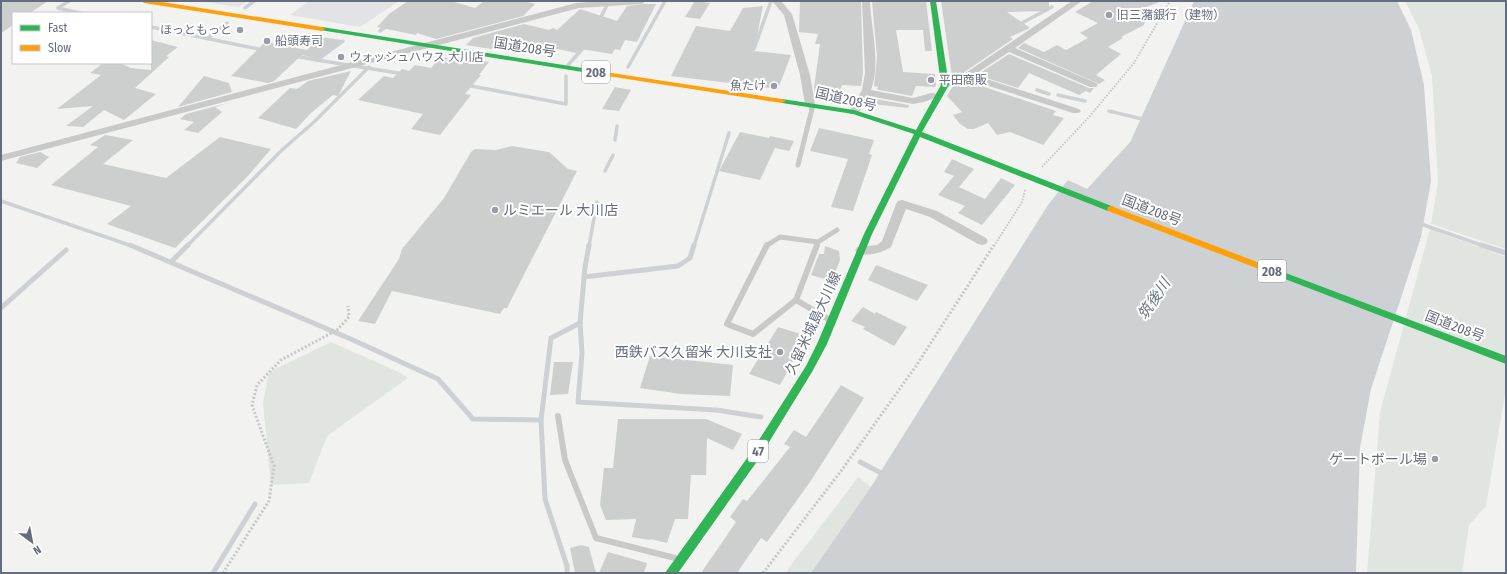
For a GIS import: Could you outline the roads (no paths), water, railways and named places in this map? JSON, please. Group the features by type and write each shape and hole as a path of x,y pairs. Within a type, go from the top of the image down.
{"main road":[{"name":"国道208号","path":"144,1 161,2 420,46 810,104 854,112 1038,176 1506,360"},
{"path":"933,1 945,85"},
{"name":"久留米城島大川線","path":"671,573 754,457 790,401 822,344 862,250 918,133 945,85"}],"street":[{"path":"1,158 579,5 642,1"},
{"path":"776,1 788,14 805,75 810,104"},
{"path":"854,112 866,92 869,81 870,57 866,1"},
{"path":"945,85 967,76 1075,1"},
{"path":"1008,48 1093,85"},
{"path":"967,76 1076,111"},
{"path":"866,92 881,96 916,101 930,95 938,96"},
{"path":"862,250 880,249 887,244 902,204 913,206 937,216 982,241"}],"lane":[{"path":"798,165 812,109 810,104"},
{"path":"818,242 780,237 766,245 727,324 753,334 796,300 818,242 837,230"},
{"path":"796,300 831,321"},
{"path":"558,416 565,460 596,538 680,560"}],"water":[{"name":"筑後川","path":"1194,1 1397,1 1411,30 1424,85 1431,181 1421,237 1371,389 1360,448 1356,573 811,573 871,487 1048,205 1068,180 1087,188 1130,142"}],"waterway":[{"path":"69,1 58,8 76,12"},
{"path":"245,8 254,1"},
{"path":"599,21 609,1"},
{"path":"628,67 665,1"},
{"path":"754,49 771,1"},
{"path":"1018,25 1052,7"},
{"path":"208,38 227,23"},
{"path":"380,31 388,25"},
{"path":"152,27 263,50"},
{"path":"317,60 343,41"},
{"path":"568,65 586,45"},
{"path":"294,56 317,60"},
{"path":"317,60 368,68"},
{"path":"187,246 282,150 314,122 368,68"},
{"path":"368,68 404,74"},
{"path":"466,85 566,104 566,76"},
{"path":"1037,90 1049,94"},
{"path":"1058,95 1085,101"},
{"path":"1109,111 1146,120"},
{"path":"615,140 617,126"},
{"path":"694,246 729,133"},
{"path":"605,171 613,155"},
{"path":"1,201 132,246"},
{"path":"589,246 597,202"},
{"path":"1418,223 1483,246"},
{"path":"130,245 353,340 438,379 473,419 541,420"},
{"path":"584,277 589,245"},
{"path":"584,277 678,266 690,258 694,245"},
{"path":"171,262 187,246"},
{"path":"1483,246 1506,253"},
{"path":"1,308 66,250"},
{"path":"580,323 584,277"},
{"path":"541,420 551,338 580,323"},
{"path":"580,323 582,353 578,402 716,410 761,417"},
{"path":"541,420 545,499 567,566 567,573"},
{"path":"860,462 885,475"},
{"path":"213,573 255,504"}],"place":[{"name":"旧三潴銀行（建物）","path":"1109,15"},
{"name":"ほっともっと","path":"240,30"},
{"name":"船頭寿司","path":"267,41"},
{"name":"ウォッシュハウス 大川店","path":"341,57"},
{"name":"平田商販","path":"931,80"},
{"name":"魚たけ","path":"774,86"},
{"name":"ルミエール 大川店","path":"495,210"},
{"name":"西鉄バス久留米 大川支社","path":"780,352"},
{"name":"ゲートボール場","path":"1435,459"}]}
